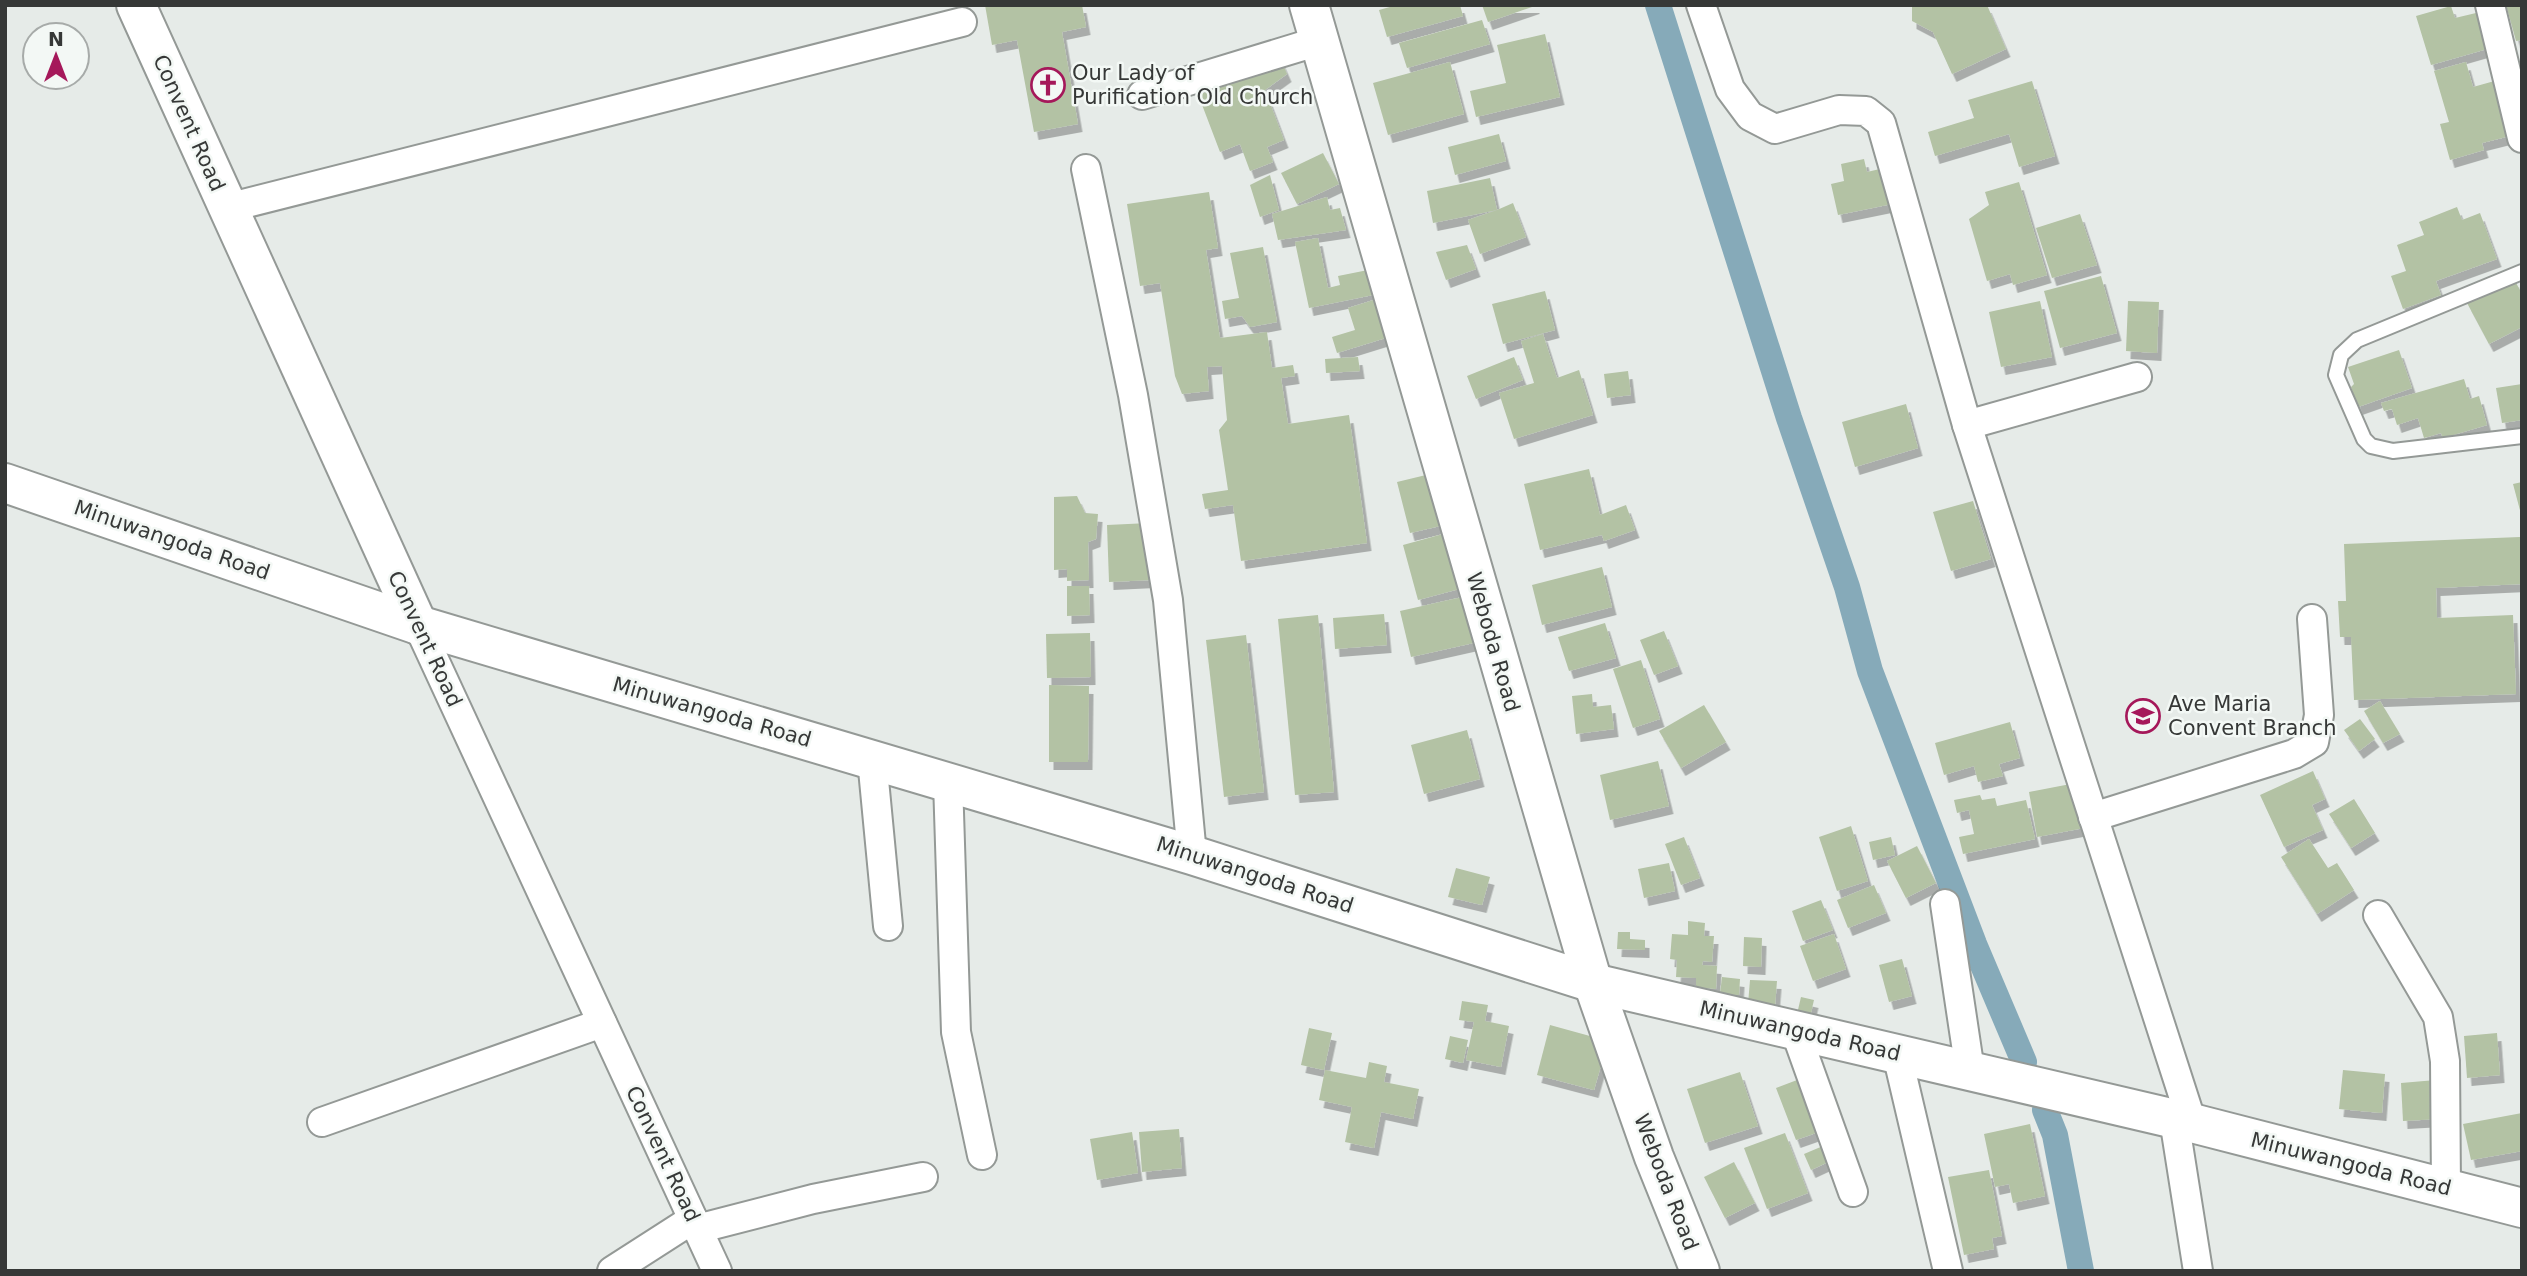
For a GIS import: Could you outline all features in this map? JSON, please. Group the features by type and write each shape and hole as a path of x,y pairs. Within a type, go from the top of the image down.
{"main road":[{"name":"Convent Road","path":"136,5 226,208 418,625"},
{"name":"Weboda Road","path":"1314,23 1593,983 1654,1157 1700,1271"},
{"name":"Minuwangoda Road","path":"5,483 418,625 1192,855 1593,983 2183,1121 2522,1208"}],"street":[{"path":"1701,5 1730,89 1750,116 1775,128 1839,110 1866,111 1881,123 1966,425 2093,817 2183,1121 2198,1271"},
{"path":"2490,5 2522,138"},
{"path":"226,208 962,22"},
{"path":"1142,95 1314,23"},
{"path":"1086,169 1133,395 1168,600 1192,855"},
{"path":"1966,425 2137,377"},
{"path":"2093,817 2294,754 2314,742 2319,715 2312,619"},
{"name":"Convent Road","path":"418,625 717,1271"},
{"path":"872,759 888,926"},
{"path":"948,782 956,1032 982,1155"},
{"path":"1945,904 1970,1071"},
{"path":"2378,915 2438,1017 2445,1061 2446,1188"},
{"path":"322,1122 602,1023"},
{"path":"1795,1030 1853,1192"},
{"path":"1897,1054 1948,1271"},
{"path":"612,1271 695,1224 923,1177"}],"lane":[{"path":"2522,272 2357,340 2342,355 2336,375 2364,439 2371,446 2393,451 2522,436"}],"building":[{"name":"Our Lady of Purification Old Church","path":"985,5 1082,5 1086,27 1062,32 1078,124 1034,132 1017,40 992,45"},
{"path":"1397,5 1460,5 1463,16 1387,37 1379,10"},
{"path":"1482,5 1535,5 1535,6 1488,22"},
{"path":"1987,5 2006,49 1952,74 1933,32 1912,21 1912,6"},
{"path":"2506,5 2522,5 2522,40 2516,41"},
{"path":"2451,6 2455,18 2476,13 2487,49 2431,65 2416,16"},
{"path":"1482,20 1490,44 1407,68 1399,43"},
{"path":"1545,34 1560,97 1476,117 1470,91 1506,83 1497,45"},
{"path":"1280,58 1287,74 1265,90 1284,140 1267,147 1273,162 1250,171 1240,144 1220,152 1196,89"},
{"path":"1450,62 1464,114 1388,135 1373,83"},
{"path":"2466,62 2473,87 2498,80 2514,135 2482,143 2484,150 2450,160 2440,124 2449,122 2434,71"},
{"path":"2032,81 2055,156 2019,167 2009,134 1935,156 1928,132 1974,118 1968,100"},
{"path":"1499,134 1506,161 1455,175 1448,147"},
{"path":"1323,153 1339,184 1297,204 1281,173"},
{"path":"1864,159 1867,172 1884,168 1892,204 1838,215 1831,184 1844,181 1841,164"},
{"path":"1270,175 1279,210 1260,217 1250,185"},
{"path":"1490,178 1497,210 1433,223 1427,191"},
{"path":"2019,182 2047,275 2013,285 2010,274 1987,281 1969,219 1989,205 1985,192"},
{"path":"1209,192 1218,248 1206,250 1220,338 1267,332 1272,368 1293,365 1295,376 1281,378 1288,424 1349,415 1367,543 1241,561 1233,505 1205,509 1202,494 1228,490 1219,430 1227,420 1222,366 1207,367 1209,391 1182,394 1175,376 1160,283 1140,286 1127,204"},
{"path":"1327,197 1330,210 1340,208 1346,230 1278,240 1272,214"},
{"path":"1513,203 1526,237 1480,254 1468,220"},
{"path":"2457,207 2462,220 2480,213 2497,259 2436,281 2441,295 2403,309 2391,276 2406,271 2397,245 2424,235 2419,222"},
{"path":"2080,214 2097,265 2052,278 2036,228"},
{"path":"1318,238 1328,288 1340,285 1338,276 1368,270 1373,295 1309,308 1295,242"},
{"path":"1467,245 1476,269 1446,280 1436,252"},
{"path":"1263,247 1277,322 1250,327 1242,316 1225,319 1222,301 1239,298 1230,253"},
{"path":"2101,276 2117,333 2060,348 2044,291"},
{"path":"2514,279 2522,294 2522,327 2489,344 2467,303"},
{"path":"1545,291 1555,330 1503,344 1492,304"},
{"path":"1380,298 1392,336 1337,353 1332,337 1355,330 1348,308"},
{"path":"2040,301 2052,357 2001,367 1989,312"},
{"path":"2128,301 2159,302 2157,353 2126,351"},
{"path":"1543,334 1557,378 1579,370 1593,415 1514,439 1499,393 1534,383 1521,341"},
{"path":"2399,350 2412,388 2358,407 2348,367"},
{"path":"1358,357 1360,371 1326,373 1325,359"},
{"path":"1514,357 1523,380 1476,399 1467,376"},
{"path":"1628,371 1631,395 1607,398 1604,374"},
{"path":"2464,379 2470,399 2479,396 2487,425 2443,438 2441,433 2424,438 2418,418 2397,425 2392,409 2384,411 2381,403"},
{"path":"2522,384 2522,420 2502,423 2496,388"},
{"path":"1906,404 1918,448 1855,467 1842,422"},
{"path":"1589,469 1600,515 1626,505 1635,530 1604,541 1602,535 1540,550 1524,484"},
{"path":"1426,475 1432,500 1446,496 1453,523 1410,533 1397,482"},
{"path":"2522,482 2522,514 2521,514 2513,484"},
{"path":"1077,496 1085,513 1098,514 1096,539 1088,542 1089,580 1067,581 1067,569 1054,570 1054,497"},
{"path":"1973,501 1991,559 1951,571 1933,512"},
{"path":"1149,523 1151,580 1109,582 1107,525"},
{"path":"1443,534 1459,589 1418,600 1403,545"},
{"path":"2520,537 2522,584 2436,588 2437,618 2513,615 2516,694 2354,700 2351,637 2340,637 2338,601 2346,601 2344,544"},
{"path":"1602,567 1612,607 1542,625 1532,585"},
{"path":"1067,586 1089,586 1090,615 1067,616"},
{"path":"1467,596 1478,642 1411,657 1400,611"},
{"path":"1384,614 1387,645 1335,649 1333,618"},
{"path":"1318,615 1334,792 1295,795 1278,619"},
{"path":"1605,623 1616,658 1569,671 1558,637"},
{"path":"1664,631 1678,666 1654,675 1640,640"},
{"path":"1090,633 1091,677 1047,678 1046,634"},
{"path":"1246,635 1264,792 1224,797 1206,640"},
{"path":"1641,660 1660,719 1633,728 1613,669"},
{"path":"1049,685 1089,686 1088,762 1049,762"},
{"path":"1592,694 1593,707 1611,705 1614,729 1576,734 1572,696"},
{"path":"2380,701 2400,734 2383,743 2364,711"},
{"path":"1704,705 1726,742 1681,768 1659,731"},
{"path":"2360,719 2375,739 2359,751 2344,730"},
{"path":"2010,722 2020,758 1999,764 2003,776 1978,782 1974,766 1944,775 1935,743"},
{"path":"1467,730 1480,779 1424,794 1411,745"},
{"path":"1658,761 1669,806 1610,820 1600,775"},
{"path":"2313,771 2325,799 2312,805 2323,830 2284,847 2260,795"},
{"path":"2081,782 2089,827 2037,837 2029,792"},
{"path":"1980,795 1982,800 1995,798 1997,806 2026,800 2035,839 1963,854 1959,837 1974,834 1969,810 1957,813 1954,800"},
{"path":"2354,799 2375,833 2351,848 2329,814"},
{"path":"1851,826 1868,881 1837,891 1819,837"},
{"path":"1684,837 1700,878 1681,885 1665,844"},
{"path":"1891,837 1895,855 1873,860 1869,842"},
{"path":"2309,839 2328,868 2337,863 2354,890 2317,914 2281,857"},
{"path":"1917,846 1936,883 1906,898 1887,861"},
{"path":"1669,863 1675,891 1644,898 1638,869"},
{"path":"1456,868 1490,877 1482,905 1448,897"},
{"path":"1874,885 1886,913 1848,928 1837,900"},
{"path":"1821,900 1833,930 1803,941 1792,911"},
{"path":"1688,921 1705,923 1704,936 1714,936 1712,962 1703,961 1702,965 1717,966 1716,989 1696,987 1696,978 1676,977 1677,960 1670,959 1672,934 1688,935"},
{"path":"1618,932 1630,932 1630,939 1645,940 1645,950 1617,949"},
{"path":"1834,934 1846,969 1813,981 1800,946"},
{"path":"1744,937 1762,938 1761,967 1743,966"},
{"path":"1902,959 1912,996 1889,1002 1879,965"},
{"path":"1722,977 1740,979 1739,995 1720,994"},
{"path":"1750,980 1777,981 1775,1006 1748,1004"},
{"path":"1801,997 1814,1000 1810,1017 1797,1014"},
{"path":"1462,1001 1488,1005 1485,1021 1509,1026 1501,1067 1466,1060 1474,1022 1459,1020"},
{"path":"1550,1025 1608,1041 1594,1090 1537,1075"},
{"path":"1309,1028 1332,1033 1324,1070 1301,1065"},
{"path":"2497,1033 2500,1075 2467,1078 2464,1036"},
{"path":"1450,1036 1468,1040 1463,1063 1445,1059"},
{"path":"1369,1062 1387,1066 1384,1082 1419,1089 1413,1119 1381,1112 1374,1148 1345,1142 1352,1107 1319,1100 1325,1070 1366,1078"},
{"path":"2343,1070 2385,1074 2382,1113 2339,1109"},
{"path":"1740,1072 1758,1126 1705,1143 1687,1089"},
{"path":"1805,1077 1824,1123 1813,1127 1816,1133 1796,1140 1776,1088"},
{"path":"2436,1080 2438,1119 2403,1121 2401,1083"},
{"path":"2522,1113 2522,1151 2471,1160 2463,1124"},
{"path":"2030,1124 2045,1196 2013,1203 2009,1184 1995,1187 1984,1134"},
{"path":"1179,1129 1182,1168 1142,1172 1139,1132"},
{"path":"1132,1132 1138,1173 1097,1180 1090,1139"},
{"path":"1785,1133 1808,1193 1767,1209 1744,1148"},
{"path":"1830,1143 1837,1158 1811,1170 1804,1154"},
{"path":"1734,1162 1755,1203 1725,1218 1704,1177"},
{"path":"1989,1170 2002,1236 1992,1238 1994,1249 1964,1255 1948,1177"}],"waterway":[{"path":"1658,5 1789,418 1847,587 1870,671 1974,944 2024,1062"},
{"path":"2045,1110 2055,1135 2081,1271"}],"place":[{"name":"Our Lady of Purification Old Church","path":"1048,85"},
{"name":"Ave Maria Convent Branch","path":"2143,716"}]}
